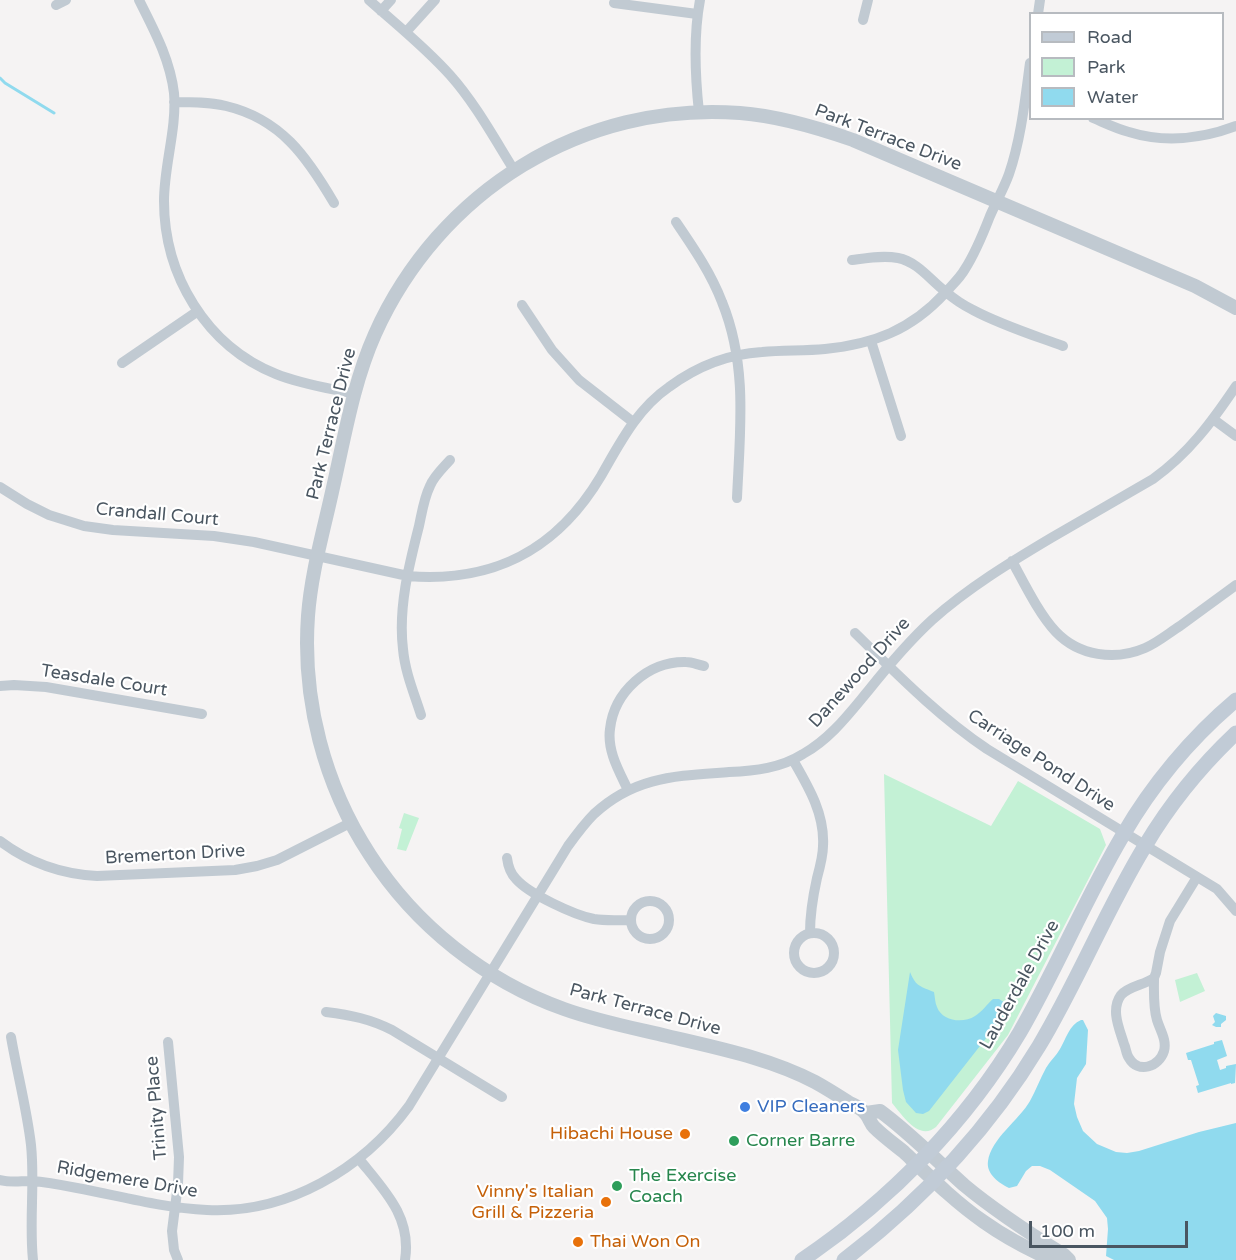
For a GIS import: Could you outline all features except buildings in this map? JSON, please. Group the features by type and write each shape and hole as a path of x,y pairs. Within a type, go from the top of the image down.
{"main road":[{"name":"Lauderdale Drive","path":"802,1260 879,1200 928,1152 981,1089 1032,1010 1124,833 1151,792 1178,758 1202,731 1236,700"},
{"path":"844,1260 902,1212 946,1168 967,1145 1018,1079 1060,1009 1145,846 1177,798 1205,764 1236,733"}],"street":[{"path":"139,0 164,52 171,74 174,120 164,199 167,239 177,273 198,311 212,329 249,360 297,381 355,394"},
{"path":"369,0 430,53 452,76 514,170"},
{"path":"381,10 391,0"},
{"path":"406,32 435,0"},
{"path":"699,112 695,33 700,0"},
{"path":"863,20 868,0"},
{"path":"614,3 698,14"},
{"name":"Crandall Court","path":"0,487 49,515 113,530 214,536 254,542 408,576 430,578 466,575 498,566 533,549 559,530 584,502 633,422 668,387 683,378 707,365 736,356 760,352 858,345 891,333 932,307 966,268 978,247 1015,156 1028,102 1029,82"},
{"path":"174,102 201,102 227,106 268,124 307,160 334,203"},
{"name":"Park Terrace Drive","path":"1069,1260 965,1185 896,1122 880,1111 866,1113 817,1083 775,1065 735,1052 596,1019 525,992 491,974 453,947 415,913 388,882 350,823 334,788 325,760 315,725 309,690 307,646 312,580 355,394 374,335 405,278 426,249 454,218 476,198 514,170 562,144 615,125 651,117 699,112 760,115 820,128 1195,286 1236,308"},
{"path":"1099,120 1128,132 1170,139 1197,137 1236,126"},
{"path":"676,222 712,280 723,303 736,356 741,380 742,415 737,498"},
{"path":"852,260 881,257 906,260 916,265 946,292 970,309 1063,346"},
{"path":"522,305 552,350 579,380 633,422"},
{"path":"122,363 198,311"},
{"path":"871,341 901,436"},
{"name":"Danewood Drive","path":"491,974 568,846 584,825 610,802 636,786 659,779 761,769 794,760 805,753 834,732 909,642 954,601 1012,561 1170,466 1185,453 1236,386"},
{"path":"1213,419 1236,436"},
{"path":"421,716 407,674 402,645 403,600 429,488 436,475 450,460"},
{"path":"1012,561 1047,621 1057,633 1081,649 1104,655 1129,654 1147,648 1236,585"},
{"name":"Carriage Pond Drive","path":"855,633 937,711 967,736 1217,889 1236,911"},
{"path":"628,790 613,758 610,737 613,713 621,697 630,685 648,671 666,665 688,662 704,666"},
{"name":"Teasdale Court","path":"0,686 46,687 202,714"},
{"path":"794,760 815,801 823,829 822,854 814,892 810,933"},
{"name":"Bremerton Drive","path":"0,841 33,862 50,869 80,875 223,870 257,866 277,860 350,823"},
{"path":"507,858 508,867 515,879 565,910 582,916 608,920 631,920"},
{"path":"1154,978 1122,993 1116,1008 1128,1058 1134,1063 1150,1067 1157,1064 1165,1050 1165,1042 1155,1017 1154,978 1160,952 1170,921 1197,877"},
{"name":"Ridgemere Drive","path":"3,1183 32,1181 175,1207 208,1210 256,1206 303,1192 326,1181 359,1159 400,1118 491,974"},
{"path":"326,1012 357,1016 376,1022 502,1097"},
{"path":"11,1036 31,1144 33,1260"},
{"name":"Trinity Place","path":"168,1042 179,1157 172,1237 178,1260"},
{"name":"Park Terrace Drive","path":"866,1113 870,1125 887,1137 957,1202 1015,1241 1052,1260"},
{"path":"359,1159 398,1212 406,1236 405,1260"}],"green space":[{"path":"884,774 991,826 1018,781 1100,829 1106,845 1008,1035 936,1127 930,1131 918,1129 912,1125 892,1103"},
{"path":"404,813 419,818 406,851 397,849 402,829 399,828"},
{"path":"1197,973 1205,991 1180,1002 1175,980"}],"water":[{"path":"910,972 918,984 934,992 935,1002 940,1012 953,1020 965,1020 975,1016 993,999 999,999 1005,1003 1006,1008 1005,1014 929,1111 923,1114 916,1113 906,1102 898,1050"},
{"path":"1216,1013 1226,1016 1221,1027 1212,1025 1215,1022 1213,1016"},
{"path":"1081,1020 1088,1030 1086,1064 1077,1078 1074,1104 1083,1131 1097,1144 1116,1152 1127,1153 1236,1123 1236,1260 1114,1260 1106,1256 1107,1218 1095,1201 1050,1170 1040,1166 1032,1166 1017,1186 1009,1188 997,1181 991,1174 988,1161 994,1145 1025,1108 1046,1068 1071,1029"},
{"path":"1222,1040 1227,1056 1217,1060 1220,1070 1236,1064 1235,1083 1198,1093 1196,1086 1199,1085 1191,1060 1188,1060 1186,1053"}],"waterway":[{"path":"0,78 54,113"}],"place":[{"name":"VIP Cleaners","path":"745,1107"},
{"name":"Hibachi House","path":"685,1134"},
{"name":"Corner Barre","path":"734,1141"},
{"name":"The Exercise Coach","path":"617,1186"},
{"name":"Vinny's Italian Grill & Pizzeria","path":"606,1202"},
{"name":"Thai Won On","path":"578,1242"}]}
